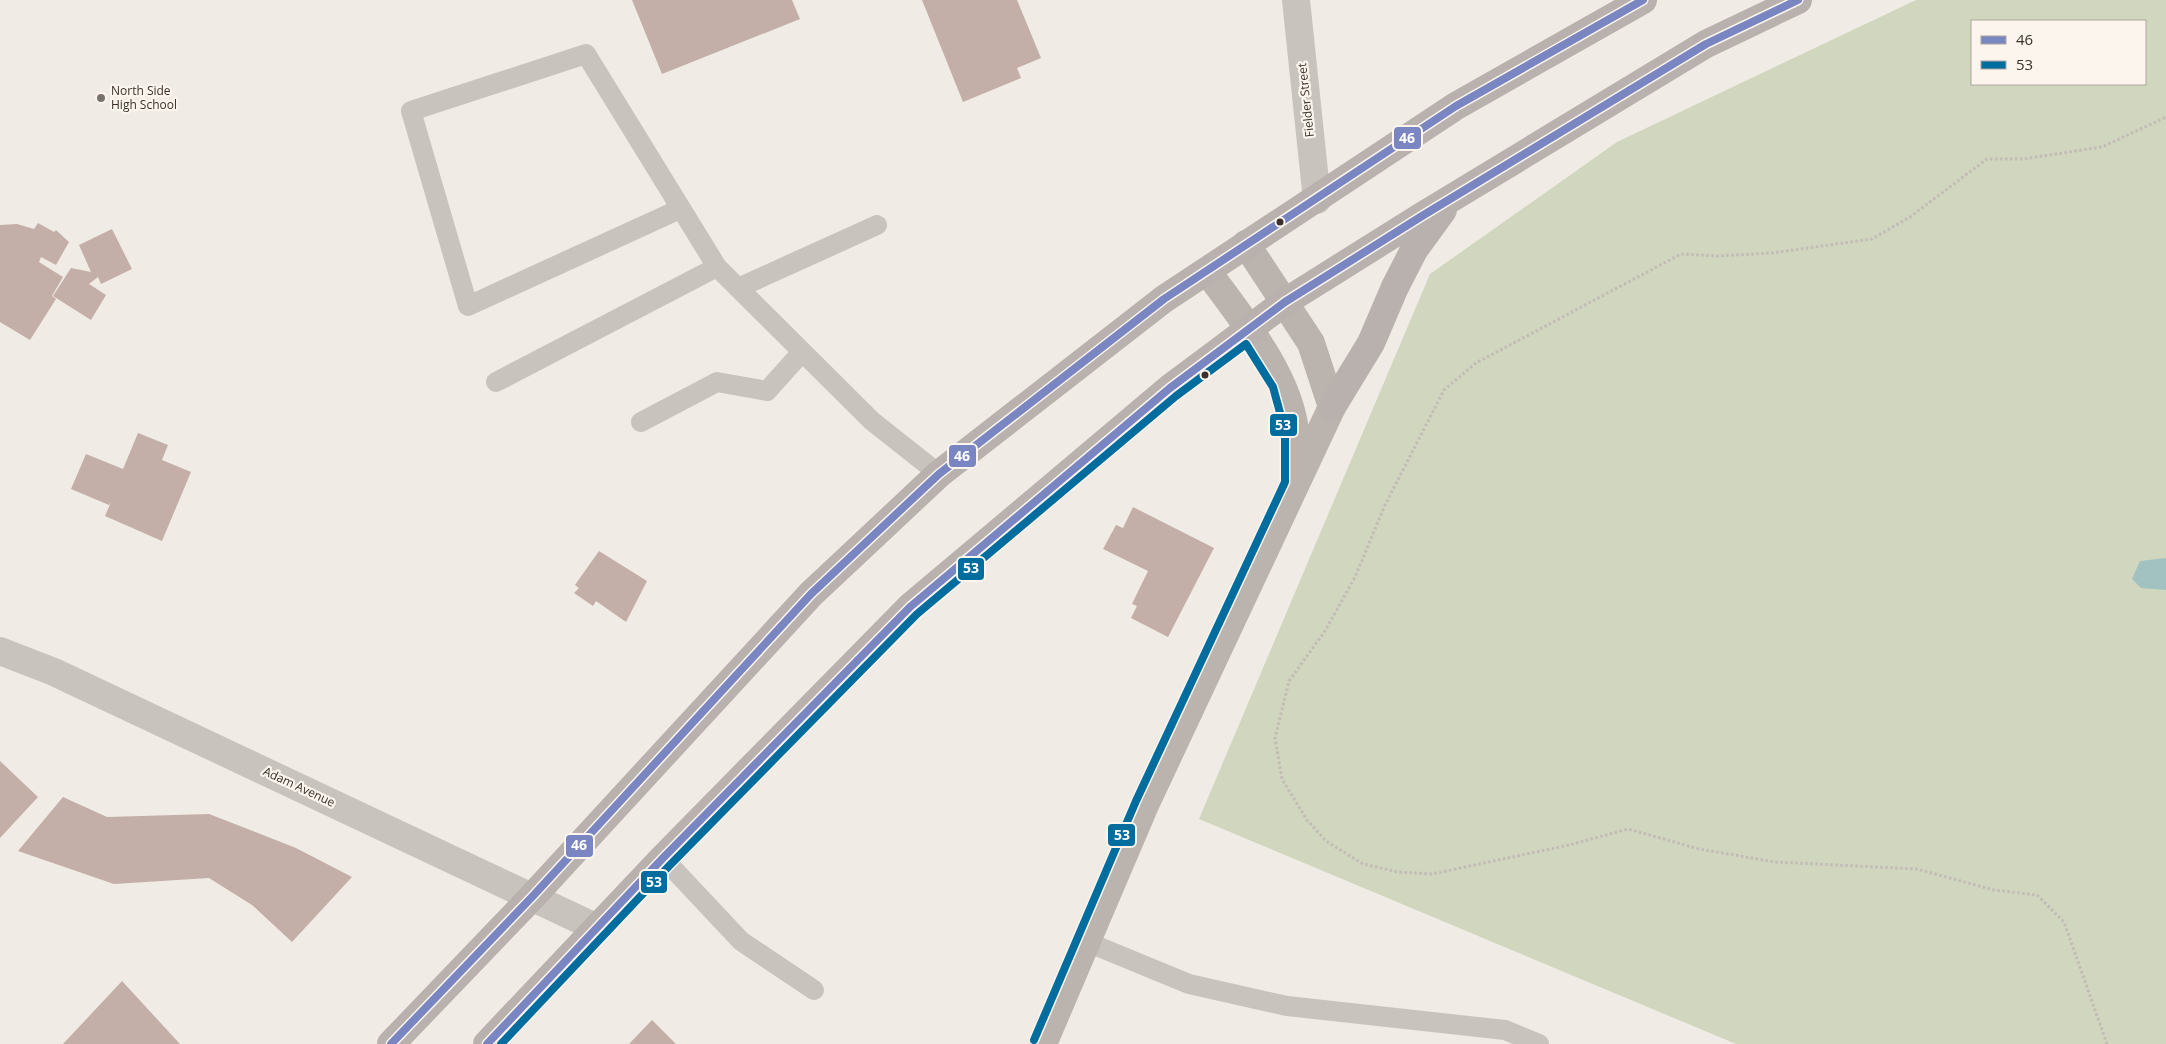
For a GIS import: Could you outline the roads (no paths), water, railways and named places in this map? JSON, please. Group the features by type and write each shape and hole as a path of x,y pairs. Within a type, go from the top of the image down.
{"main road":[{"path":"391,1044 532,897 811,594 939,474 1164,299 1246,244 1317,200 1456,106 1643,0"},
{"path":"487,1044 663,858 910,607 1170,388 1285,302 1451,199 1706,44 1798,0"},
{"path":"1332,407 1371,343 1395,286 1414,250 1451,199"}],"street":[{"name":"Fielder Street","path":"1296,0 1317,200"},
{"path":"1042,1044 1145,805 1332,407 1311,343 1246,244"},
{"path":"1207,271 1249,329 1282,383 1295,430 1295,484"},
{"name":"Adam Avenue","path":"0,651 54,672 597,928"}],"lane":[{"path":"680,209 468,306 411,111 586,54 716,268 872,421 939,474"},
{"path":"738,288 877,224"},
{"path":"496,382 716,268"},
{"path":"641,422 717,382 766,391 802,352"},
{"path":"663,858 741,940 814,990"},
{"path":"1087,942 1189,984 1288,1006 1505,1030 1539,1044"}],"water":[{"path":"2166,558 2166,590 2141,588 2132,579 2140,561"}],"place":[{"name":"North Side High School","path":"101,98"}]}
